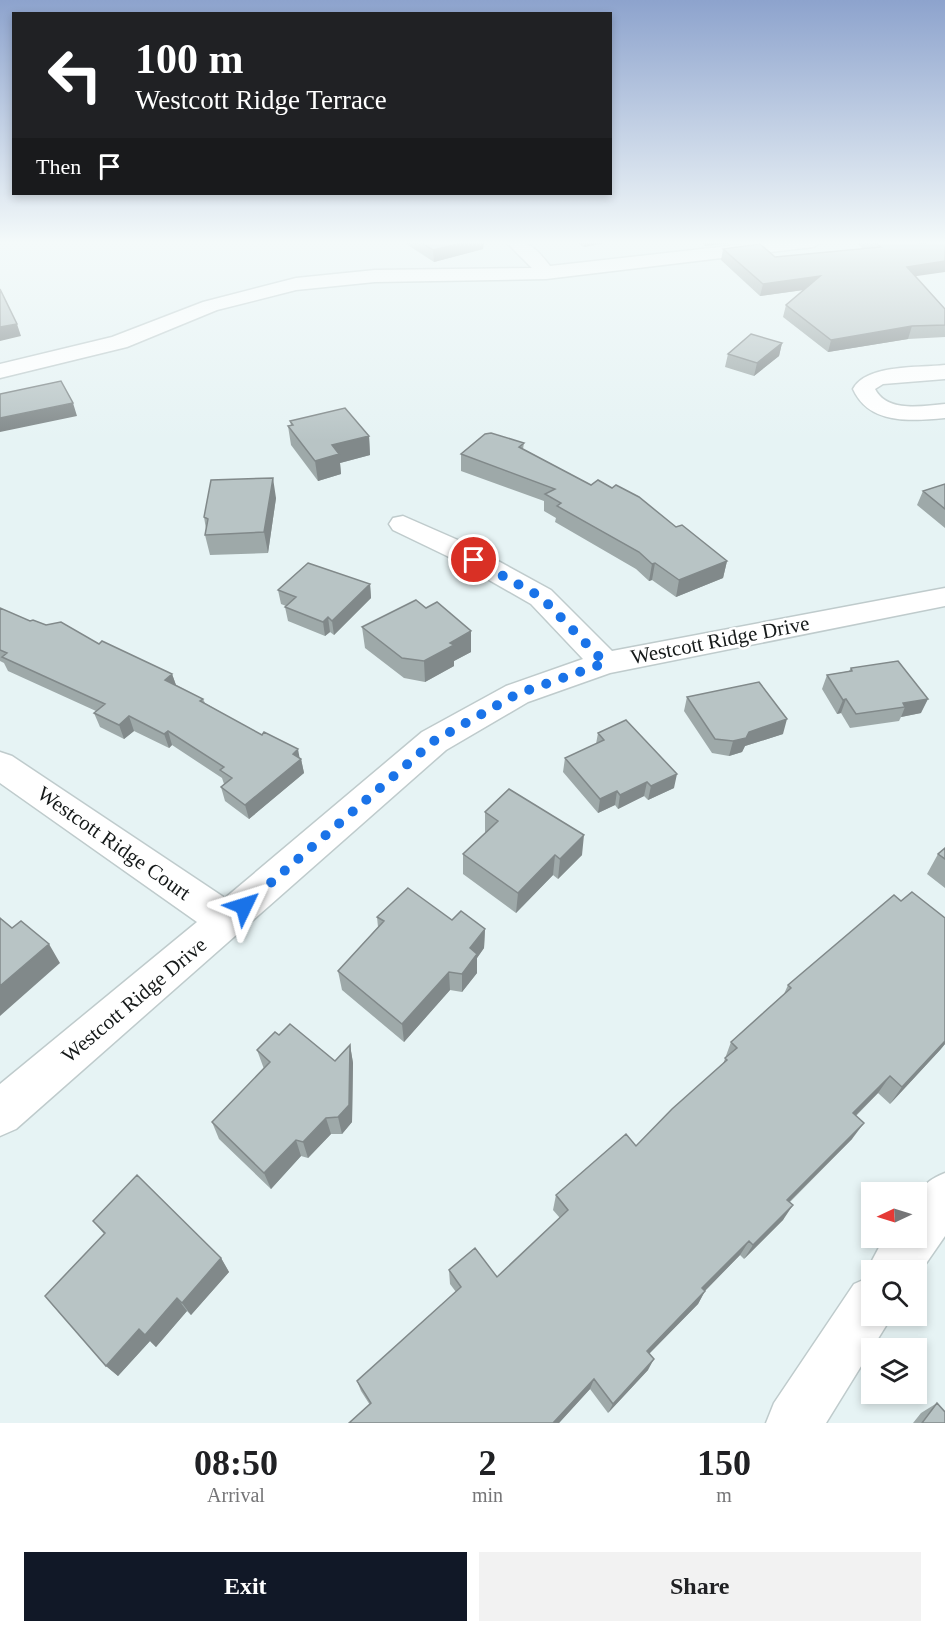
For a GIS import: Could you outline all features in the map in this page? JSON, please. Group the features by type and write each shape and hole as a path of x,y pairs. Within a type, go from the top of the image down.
{"street":[{"path":"0,371 119,342 204,308"},
{"path":"945,372 878,378 866,385 864,389 870,400 898,413 945,411"},
{"path":"403,524 457,550 541,597 605,663"},
{"name":"Westcott Ridge Drive","path":"0,1113 227,921 434,741 517,694 605,663 945,597"},
{"name":"Westcott Ridge Court","path":"0,765 227,921"},
{"path":"927,1219 945,1197"},
{"path":"794,1423 861,1319"}],"building":[{"path":"0,308 9,308 17,324 0,327"},
{"path":"790,308 945,309 945,325 912,326 831,340"},
{"path":"751,334 782,343 757,363 728,354"},
{"path":"61,381 73,403 0,418 0,394"},
{"path":"345,408 369,436 332,445 339,454 315,461 288,426 293,425 290,421"},
{"path":"491,433 524,443 519,447 591,485 598,480 612,488 616,485 639,497 676,527 682,525 727,561 679,580 655,563 652,564 639,552 557,506 561,503 545,494 555,489 461,454 485,434"},
{"path":"273,478 264,532 205,535 208,519 204,517 211,480"},
{"path":"945,484 945,509 923,491"},
{"path":"308,563 370,584 332,621 328,617 323,622 285,607 296,597 278,590"},
{"path":"416,600 426,608 437,602 471,631 450,643 454,645 424,661 402,658 362,627"},
{"path":"0,608 46,625 61,622 99,644 102,641 172,674 165,680 203,699 200,701 262,735 264,732 298,749 293,754 301,759 245,805 221,787 232,778 220,770 224,767 168,731 164,734 129,716 119,725 94,713 105,704 2,657 7,653 0,650"},
{"path":"898,661 928,699 903,703 905,707 856,714 846,699 843,700 827,675 852,671 851,668"},
{"path":"759,682 787,719 749,732 746,738 733,741 715,739 687,697"},
{"path":"626,720 677,774 651,786 647,782 620,795 617,791 600,799 565,758 604,740 598,733"},
{"path":"509,789 584,835 560,859 555,855 518,893 463,854 498,821 485,812"},
{"path":"945,848 945,859 938,854"},
{"path":"408,888 452,920 461,911 485,929 470,948 477,954 462,974 449,972 402,1024 338,971 384,921 377,917"},
{"path":"912,892 945,918 945,1041 902,1087 890,1076 853,1113 864,1123 787,1200 793,1205 753,1245 749,1241 702,1288 705,1291 647,1351 654,1359 613,1404 594,1379 553,1423 349,1423 371,1403 357,1381 461,1287 449,1270 475,1248 497,1277 568,1210 556,1195 626,1134 636,1146 672,1109 727,1060 725,1058 737,1048 731,1042 791,988 788,985 894,895 901,901"},
{"path":"0,918 12,928 21,921 49,944 0,986"},
{"path":"290,1024 335,1061 350,1045 349,1105 338,1117 326,1118 303,1142 296,1140 264,1173 212,1122 270,1062 257,1050 275,1032 279,1035"},
{"path":"137,1175 221,1258 182,1303 177,1298 145,1335 139,1329 106,1366 45,1296 105,1233 93,1221"},
{"path":"937,1403 945,1412 945,1423 922,1423"}],"route":[{"path":"244,906 434,741 517,694 605,663 541,597 474,560"}]}
